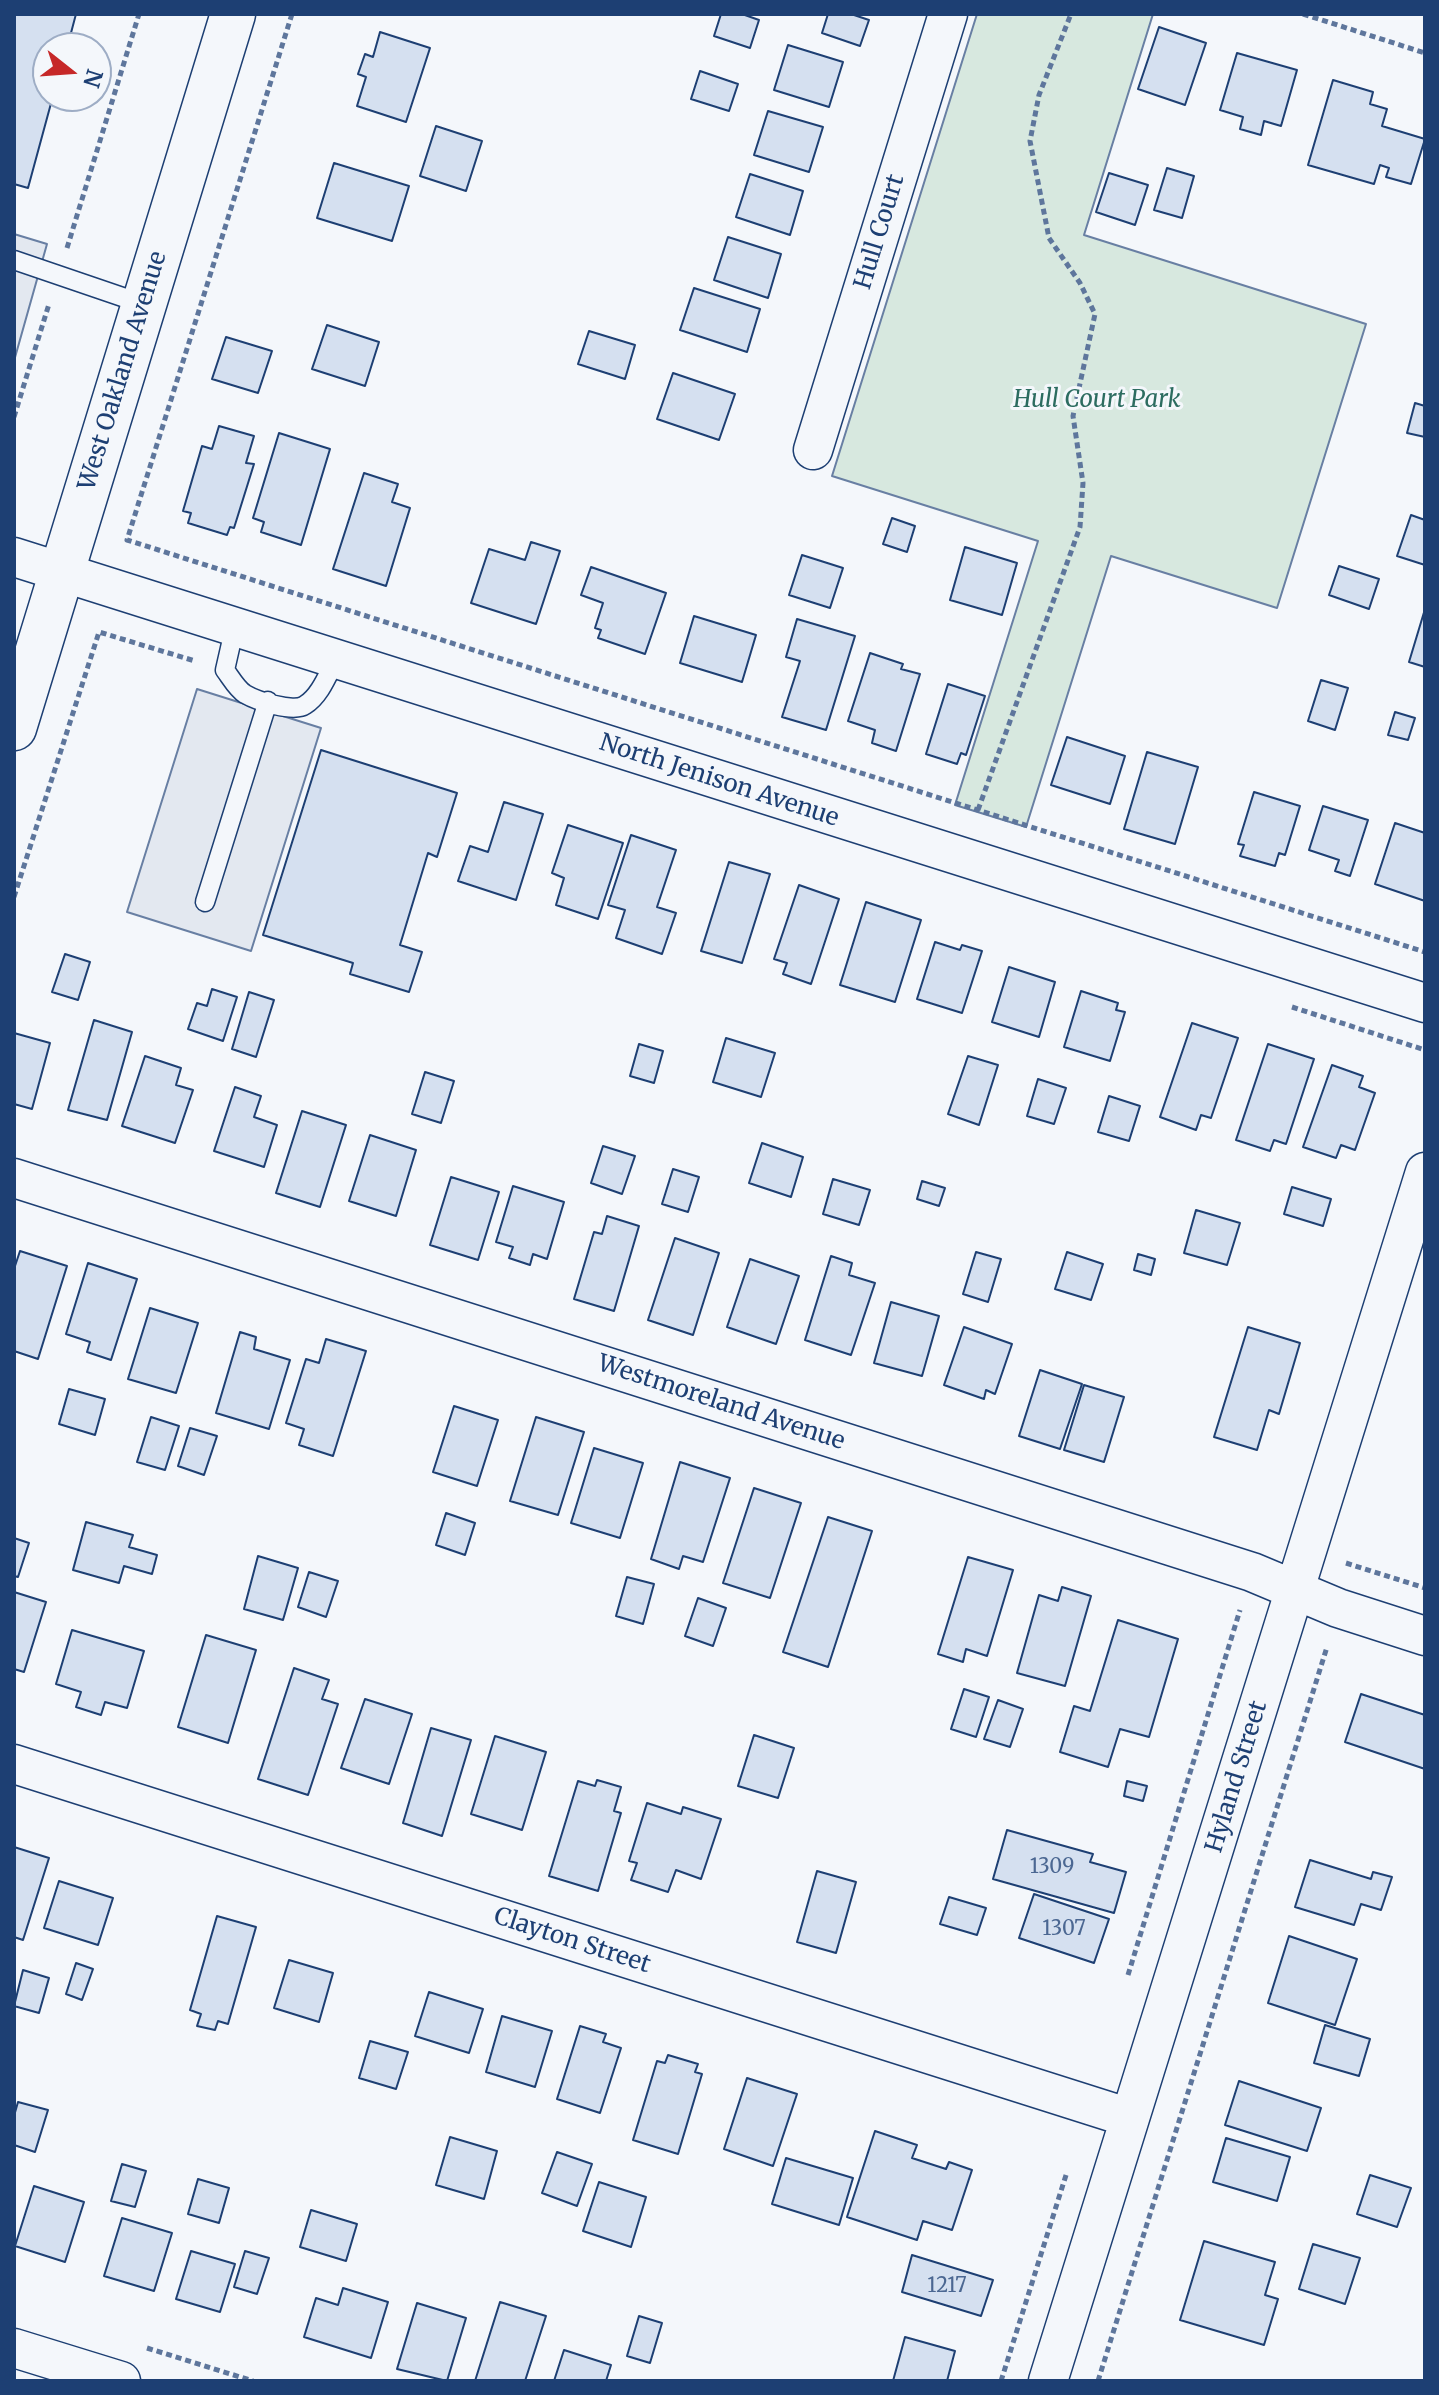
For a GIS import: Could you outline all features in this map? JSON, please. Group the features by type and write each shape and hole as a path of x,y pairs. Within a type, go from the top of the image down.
{"main road":[{"name":"West Oakland Avenue","path":"14,728 233,14"}],"street":[{"name":"Hull Court","path":"813,450 948,14"},
{"name":"North Jenison Avenue","path":"14,557 1425,1003"},
{"name":"Hyland Street","path":"1048,2381 1425,1172"},
{"name":"Westmoreland Avenue","path":"14,1178 1252,1572 1338,1608 1425,1636"},
{"name":"Clayton Street","path":"14,1764 1130,2118"},
{"path":"14,2348 121,2381"}],"lane":[{"path":"14,260 143,304"},
{"path":"235,626 225,670 245,694 295,709 304,706 316,695 336,659"},
{"path":"205,902 268,701"}],"path":[{"path":"14,417 139,14"},
{"path":"292,14 127,540 1425,952"},
{"path":"978,810 1080,527 1083,483 1073,416 1095,314 1080,283 1049,238 1030,141 1039,95 1071,14"},
{"path":"1303,14 1425,53"},
{"path":"14,897 99,632 225,670"},
{"path":"1279,1003 1425,1050"},
{"path":"1098,2381 1352,1565"},
{"path":"1127,1979 1252,1572"},
{"path":"1001,2381 1068,2169"}],"green space":[{"name":"Hull Court Park","path":"977,14 1153,14 1084,235 1366,324 1277,608 1111,556 1026,827 955,805 1038,541 832,476"}],"shaded area":[{"path":"14,234 47,244 14,361"},
{"path":"197,689 321,728 251,951 127,912"}],"building":[{"path":"14,14 76,14 71,32 32,32 32,112 49,112 28,188 14,184"},
{"path":"721,14 742,14 759,20 750,48 714,36"},
{"path":"828,14 851,14 869,20 860,46 822,33"},
{"path":"1159,27 1206,43 1185,105 1138,89"},
{"path":"380,32 430,48 406,122 357,106 366,77 358,74 365,54 373,57"},
{"path":"788,45 843,62 829,107 774,90"},
{"path":"1237,53 1297,70 1281,126 1264,121 1261,135 1240,129 1243,117 1220,110"},
{"path":"700,71 738,84 729,111 691,99"},
{"path":"1333,80 1373,92 1370,104 1387,109 1382,126 1425,139 1411,184 1386,177 1389,168 1380,165 1374,184 1308,165"},
{"path":"768,111 823,127 809,172 754,155"},
{"path":"436,126 482,141 466,191 420,176"},
{"path":"334,163 409,186 392,241 317,218"},
{"path":"1167,168 1194,176 1182,218 1154,210"},
{"path":"1109,173 1148,185 1135,225 1096,212"},
{"path":"750,174 803,191 790,235 736,217"},
{"path":"728,237 781,254 768,298 714,280"},
{"path":"694,288 760,309 747,352 680,330"},
{"path":"327,325 379,342 365,386 312,369"},
{"path":"589,331 635,345 625,379 578,364"},
{"path":"226,337 272,351 258,393 212,379"},
{"path":"673,373 735,394 719,440 657,419"},
{"path":"1415,403 1425,406 1425,437 1407,433"},
{"path":"219,426 254,436 246,463 254,464 234,528 230,527 227,535 188,523 191,513 183,511 202,446 212,449"},
{"path":"279,433 330,449 301,545 261,532 264,522 253,518"},
{"path":"364,473 398,484 392,502 410,508 386,586 333,569"},
{"path":"1411,515 1425,520 1425,565 1397,556"},
{"path":"892,518 915,526 907,552 883,544"},
{"path":"531,542 560,551 536,624 471,603 489,549 525,560"},
{"path":"965,547 1017,563 1002,615 950,600"},
{"path":"802,555 843,568 830,608 789,595"},
{"path":"1339,566 1379,579 1369,609 1329,595"},
{"path":"591,567 666,593 645,654 598,638 601,630 595,628 603,603 581,595"},
{"path":"1425,609 1425,667 1409,662"},
{"path":"694,616 756,635 742,682 680,663"},
{"path":"797,619 855,636 826,730 782,717 800,661 786,657"},
{"path":"870,653 903,664 901,669 920,674 896,751 872,743 875,730 848,721"},
{"path":"1321,680 1348,688 1335,730 1308,721"},
{"path":"948,684 985,696 966,755 961,753 957,764 926,754"},
{"path":"1395,712 1415,718 1408,740 1388,735"},
{"path":"1067,737 1125,756 1110,804 1051,785"},
{"path":"321,750 457,793 437,857 428,853 400,945 422,952 409,992 350,974 353,963 263,935"},
{"path":"1147,752 1198,767 1175,844 1124,829"},
{"path":"1254,792 1300,806 1285,855 1279,853 1275,866 1240,856 1244,845 1238,844"},
{"path":"504,802 543,814 516,900 458,881 470,846 488,852"},
{"path":"1323,806 1368,820 1350,876 1335,871 1339,860 1309,850"},
{"path":"1395,823 1425,833 1425,901 1375,884"},
{"path":"568,825 623,843 598,919 556,905 564,878 552,873"},
{"path":"631,835 676,850 657,907 676,913 662,954 616,938 625,910 608,905"},
{"path":"729,862 770,874 742,963 701,951"},
{"path":"799,885 839,899 811,984 783,974 787,963 774,959"},
{"path":"866,902 921,920 895,1002 840,985"},
{"path":"935,942 960,950 962,945 982,951 962,1013 917,999"},
{"path":"65,954 90,962 78,1000 52,992"},
{"path":"1009,967 1055,982 1039,1037 992,1022"},
{"path":"212,989 237,997 223,1041 188,1029 197,1003 207,1006"},
{"path":"1081,991 1118,1003 1116,1010 1125,1012 1110,1061 1064,1047"},
{"path":"249,992 274,1000 256,1057 232,1049"},
{"path":"94,1020 132,1032 107,1120 68,1110"},
{"path":"1192,1023 1238,1038 1211,1118 1201,1115 1196,1130 1160,1117"},
{"path":"14,1033 50,1043 32,1109 14,1104"},
{"path":"726,1038 775,1053 761,1097 713,1082"},
{"path":"639,1044 663,1051 654,1083 630,1076"},
{"path":"1268,1044 1314,1059 1286,1144 1274,1140 1270,1151 1236,1140"},
{"path":"145,1056 181,1068 176,1085 193,1090 175,1143 122,1126"},
{"path":"968,1056 998,1065 979,1125 948,1114"},
{"path":"1332,1065 1363,1076 1359,1087 1375,1093 1355,1150 1341,1145 1336,1158 1303,1147"},
{"path":"425,1072 454,1081 441,1123 412,1114"},
{"path":"1038,1079 1066,1088 1054,1124 1027,1116"},
{"path":"235,1087 261,1096 254,1117 277,1125 264,1167 214,1151"},
{"path":"1109,1096 1140,1106 1129,1141 1098,1132"},
{"path":"302,1111 346,1125 320,1207 276,1193"},
{"path":"370,1135 416,1150 396,1216 349,1201"},
{"path":"762,1143 803,1157 791,1197 749,1183"},
{"path":"603,1146 635,1156 622,1194 591,1183"},
{"path":"673,1169 699,1177 688,1212 662,1204"},
{"path":"451,1177 499,1192 478,1260 430,1245"},
{"path":"833,1179 870,1190 859,1225 823,1214"},
{"path":"922,1181 945,1188 939,1206 917,1199"},
{"path":"513,1186 564,1202 547,1259 533,1254 530,1265 509,1258 513,1247 496,1242"},
{"path":"1292,1187 1331,1199 1323,1226 1284,1214"},
{"path":"1196,1210 1240,1223 1227,1265 1184,1253"},
{"path":"607,1216 639,1226 614,1311 574,1299 594,1232 602,1234"},
{"path":"675,1238 719,1253 693,1335 648,1320"},
{"path":"20,1251 67,1266 38,1359 14,1351 14,1269"},
{"path":"976,1252 1001,1259 988,1302 963,1294"},
{"path":"1067,1252 1103,1264 1091,1300 1055,1289"},
{"path":"1138,1254 1155,1259 1151,1275 1134,1270"},
{"path":"831,1256 852,1263 849,1275 875,1283 851,1355 805,1340"},
{"path":"750,1259 799,1276 776,1344 727,1327"},
{"path":"88,1263 137,1279 111,1360 87,1352 90,1342 66,1334"},
{"path":"891,1302 939,1316 922,1376 874,1363"},
{"path":"150,1308 198,1323 176,1393 128,1379"},
{"path":"964,1327 1012,1344 995,1394 986,1390 984,1399 944,1385"},
{"path":"1248,1327 1300,1343 1279,1414 1269,1410 1257,1450 1214,1437"},
{"path":"240,1332 256,1337 254,1349 290,1360 269,1429 216,1413"},
{"path":"326,1339 366,1351 333,1456 299,1445 304,1429 286,1423 306,1359 319,1363"},
{"path":"1040,1370 1082,1384 1060,1449 1019,1436"},
{"path":"1084,1385 1124,1397 1104,1462 1064,1450"},
{"path":"69,1389 105,1399 95,1435 59,1424"},
{"path":"454,1406 498,1420 477,1486 433,1472"},
{"path":"151,1417 179,1426 165,1470 137,1462"},
{"path":"536,1417 584,1432 558,1515 510,1501"},
{"path":"190,1428 217,1436 204,1475 178,1466"},
{"path":"594,1448 643,1463 620,1538 571,1523"},
{"path":"680,1462 730,1478 703,1562 683,1556 679,1569 651,1559"},
{"path":"754,1488 801,1503 770,1598 723,1583"},
{"path":"446,1513 475,1523 465,1555 436,1545"},
{"path":"828,1517 872,1531 828,1667 783,1652"},
{"path":"86,1522 133,1535 129,1547 157,1555 152,1574 124,1566 119,1583 73,1570"},
{"path":"14,1538 29,1543 18,1577 14,1576"},
{"path":"258,1556 298,1568 283,1620 244,1609"},
{"path":"968,1557 1013,1570 987,1656 966,1649 963,1662 938,1654"},
{"path":"309,1572 338,1581 326,1617 298,1607"},
{"path":"627,1577 654,1584 643,1624 616,1616"},
{"path":"1062,1587 1091,1596 1065,1686 1017,1673 1039,1595 1058,1601"},
{"path":"14,1592 46,1602 24,1672 14,1669"},
{"path":"698,1598 726,1608 713,1646 685,1636"},
{"path":"1118,1620 1178,1639 1149,1737 1120,1729 1108,1767 1060,1752 1074,1706 1090,1711"},
{"path":"72,1630 144,1651 127,1708 105,1702 101,1715 76,1707 81,1692 56,1684"},
{"path":"206,1635 256,1650 228,1743 178,1727"},
{"path":"294,1668 329,1680 322,1699 338,1704 308,1795 258,1779"},
{"path":"964,1689 989,1697 976,1737 951,1729"},
{"path":"1361,1694 1425,1715 1425,1769 1345,1742"},
{"path":"365,1699 412,1714 389,1784 341,1768"},
{"path":"998,1700 1023,1709 1010,1747 984,1739"},
{"path":"431,1728 471,1740 442,1836 403,1823"},
{"path":"754,1735 794,1748 778,1798 738,1786"},
{"path":"495,1736 546,1752 522,1830 471,1814"},
{"path":"597,1780 621,1787 614,1811 621,1813 598,1891 549,1876 578,1781 595,1786"},
{"path":"1127,1781 1147,1786 1143,1801 1124,1796"},
{"path":"647,1803 681,1814 683,1807 721,1819 701,1879 676,1870 668,1892 631,1880 637,1863 629,1861"},
{"path":"1007,1830 1093,1854 1090,1862 1126,1872 1114,1913 993,1879"},
{"path":"14,1847 49,1858 23,1940 14,1937"},
{"path":"1310,1860 1371,1879 1373,1872 1392,1877 1381,1910 1361,1904 1354,1925 1295,1907"},
{"path":"817,1871 856,1882 836,1953 797,1942"},
{"path":"59,1881 113,1898 98,1945 44,1928"},
{"path":"1034,1894 1109,1919 1094,1963 1019,1938"},
{"path":"949,1897 986,1908 977,1935 940,1924"},
{"path":"217,1916 256,1927 228,2024 218,2021 215,2030 197,2026 201,2014 190,2010"},
{"path":"1289,1936 1357,1959 1335,2025 1268,2003"},
{"path":"289,1960 333,1973 319,2022 274,2008"},
{"path":"76,1963 93,1969 82,2000 66,1994"},
{"path":"23,1970 49,1978 39,2013 14,2006"},
{"path":"429,1992 483,2009 469,2053 415,2036"},
{"path":"502,2016 552,2031 535,2087 486,2072"},
{"path":"1325,2025 1370,2039 1359,2076 1314,2063"},
{"path":"580,2026 606,2034 603,2042 621,2048 600,2113 557,2099"},
{"path":"370,2041 408,2052 396,2089 359,2078"},
{"path":"668,2055 698,2064 695,2072 702,2074 678,2154 633,2140 657,2061 665,2063"},
{"path":"747,2078 797,2094 773,2166 724,2149"},
{"path":"1239,2081 1321,2108 1307,2151 1225,2125"},
{"path":"18,2102 48,2110 35,2152 14,2145 14,2116"},
{"path":"875,2131 917,2145 912,2158 946,2169 949,2162 972,2170 952,2230 923,2221 917,2240 847,2217"},
{"path":"450,2137 497,2151 484,2199 436,2185"},
{"path":"1226,2138 1290,2157 1277,2201 1213,2182"},
{"path":"557,2152 592,2164 577,2206 542,2193"},
{"path":"786,2158 853,2178 839,2225 772,2204"},
{"path":"122,2164 146,2171 135,2207 111,2201"},
{"path":"1370,2175 1411,2188 1397,2227 1357,2214"},
{"path":"198,2179 229,2188 219,2223 188,2214"},
{"path":"599,2182 646,2197 631,2247 583,2231"},
{"path":"34,2186 84,2202 65,2262 15,2246"},
{"path":"311,2210 357,2224 346,2261 300,2247"},
{"path":"122,2218 172,2233 154,2291 104,2276"},
{"path":"1204,2241 1275,2262 1265,2295 1278,2299 1264,2345 1180,2320"},
{"path":"1313,2244 1360,2258 1345,2304 1299,2289"},
{"path":"191,2251 235,2264 220,2312 176,2299"},
{"path":"245,2251 269,2258 257,2294 234,2287"},
{"path":"912,2255 993,2280 981,2316 902,2292"},
{"path":"343,2288 388,2302 371,2358 304,2337 316,2298 338,2305"},
{"path":"500,2302 546,2316 525,2381 475,2381"},
{"path":"417,2303 466,2318 447,2381 397,2369"},
{"path":"639,2316 662,2323 650,2363 627,2356"},
{"path":"905,2337 955,2351 947,2381 893,2381"},
{"path":"564,2350 611,2365 606,2381 554,2381"}]}
